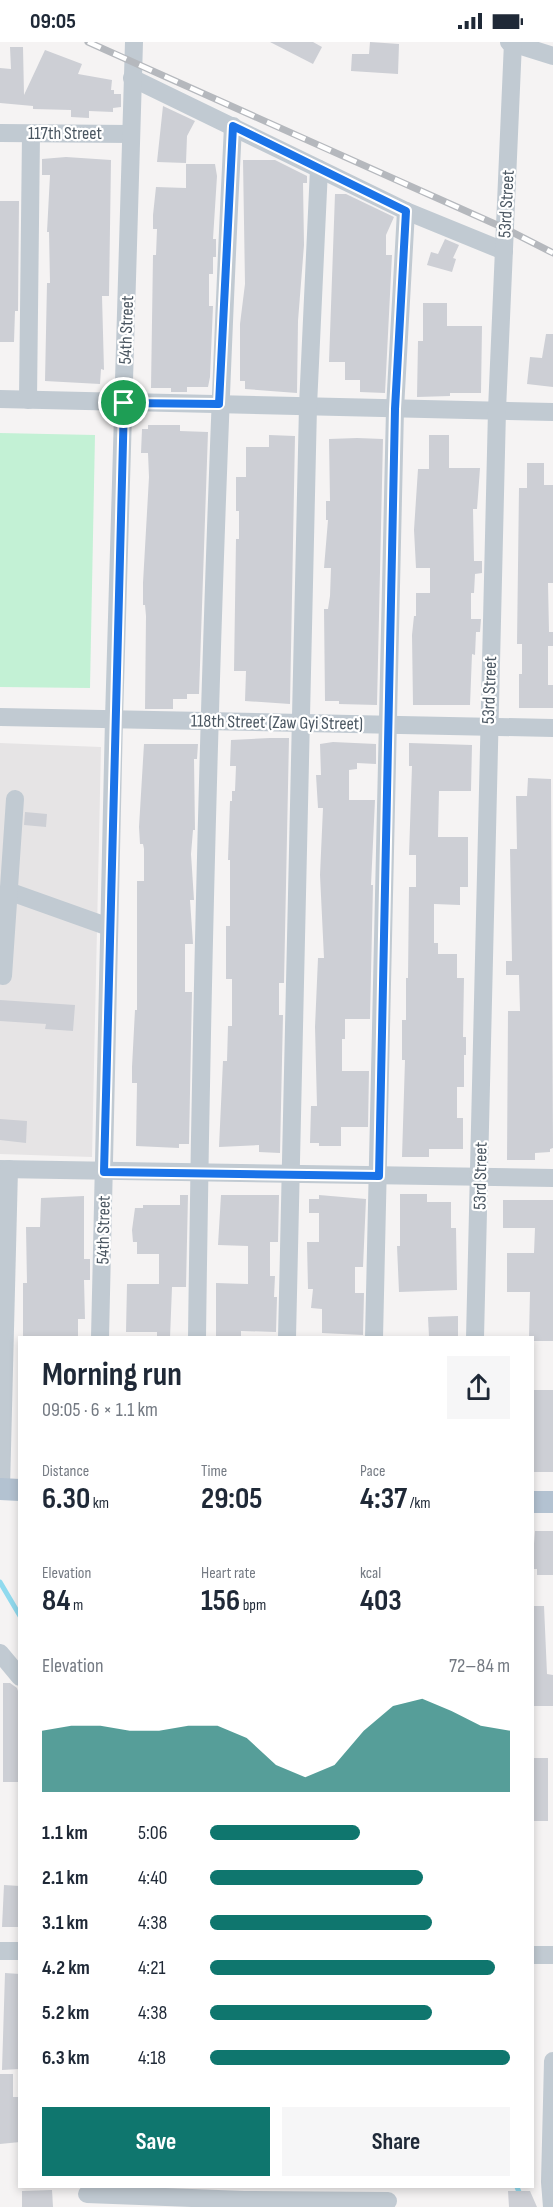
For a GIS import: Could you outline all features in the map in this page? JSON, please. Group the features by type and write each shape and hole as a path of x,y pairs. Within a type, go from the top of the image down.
{"main road":[{"path":"534,1502 553,1502"}],"street":[{"name":"54th Street","path":"100,1336 114,719 134,42"},
{"path":"512,43 553,56"},
{"name":"53rd Street","path":"475,1336 497,410 512,43"},
{"path":"132,78 406,211 504,251"},
{"path":"197,1336 199,1173 219,404 233,126"},
{"name":"117th Street","path":"0,133 131,134"},
{"path":"28,400 32,134"},
{"path":"287,1336 308,406 319,170"},
{"path":"374,1336 395,409 406,211"},
{"path":"0,399 553,412"},
{"name":"118th Street (Zaw Gyi Street)","path":"0,717 553,728"},
{"path":"3,976 15,799"},
{"path":"8,891 109,927"},
{"path":"7,1489 4,1169 553,1178"},
{"path":"0,1653 18,1675"},
{"path":"0,1951 18,1951"},
{"path":"534,1955 553,1955"},
{"path":"552,2207 550,2182 553,2061"},
{"path":"87,2196 244,2194 388,2201"}],"shaded area":[{"path":"0,743 101,747 92,1157 0,1154"}],"green space":[{"path":"0,433 95,435 90,688 0,687"}],"building":[{"path":"270,42 313,42 322,47 313,64"},
{"path":"370,42 399,44 398,74 351,71 352,54 369,54"},
{"path":"10,47 23,47 24,95 45,50 82,64 78,74 112,80 111,90 114,90 114,94 121,94 121,107 113,108 113,112 89,111 89,118 71,117 71,110 33,109 33,106 0,103 0,68 11,69"},
{"path":"163,106 195,121 187,136 186,163 157,162"},
{"path":"66,157 111,160 109,296 102,296 104,370 101,369 100,384 45,381 47,283 50,283 49,232 47,232 50,175 42,175 42,159"},
{"path":"243,160 275,160 307,176 307,183 303,183 304,245 298,321 297,393 245,389 245,381 240,381 240,324 245,284"},
{"path":"186,164 215,164 217,176 213,239 216,239 216,257 213,257 213,274 209,274 209,306 213,306 210,377 208,387 187,387 187,392 171,392 171,388 151,388 153,255 156,255 157,229 153,229 153,215 156,187 186,188"},
{"path":"335,194 346,194 394,217 386,235 386,255 392,255 385,393 360,392 360,380 345,380 345,362 329,362"},
{"path":"0,201 19,201 18,311 15,311 14,342 0,342"},
{"path":"445,239 459,245 453,258 456,259 452,272 427,265 431,252 438,254"},
{"path":"423,303 447,303 447,326 482,326 481,393 450,393 450,396 417,397 418,341 423,341"},
{"path":"546,334 553,334 553,387 527,384 530,357 542,358"},
{"path":"148,425 180,425 180,431 208,432 199,694 187,694 187,699 173,699 173,709 145,709 146,616 145,605 143,605 143,583 149,477 148,453 141,453 142,429 148,429"},
{"path":"269,435 295,436 290,704 245,701 246,671 234,671 236,539 239,539 236,477 246,477 246,447 269,447"},
{"path":"429,435 449,435 449,468 480,468 477,509 473,509 474,561 482,561 482,573 475,574 474,593 471,593 471,619 481,619 480,632 476,632 475,655 472,654 470,705 413,705 412,635 414,616 416,616 416,593 430,593 430,568 416,568 414,530 418,469 429,469"},
{"path":"329,439 383,439 377,705 339,704 339,701 325,701 324,609 328,609 331,568 324,568 328,520 326,520 326,501 330,501"},
{"path":"527,463 544,463 544,485 553,485 553,583 548,583 549,632 553,632 553,646 548,646 548,685 553,685 553,708 519,708 522,644 517,644 519,488 527,488"},
{"path":"289,738 284,983 279,983 279,1015 283,1015 280,1153 259,1152 259,1145 219,1147 223,1061 227,1061 228,1026 232,1026 232,979 226,979 226,926 230,926 230,860 228,860 230,801 232,801 232,791 235,791 236,766 230,766 231,740"},
{"path":"333,742 376,744 376,764 357,763 357,769 349,770 349,800 375,800 371,885 373,885 370,1019 345,1019 345,1039 342,1039 342,1071 369,1071 368,1127 341,1127 341,1146 319,1146 319,1143 310,1143 311,1106 317,1106 315,1027 318,958 324,958 320,875 323,808 318,808 316,775 321,775 320,744"},
{"path":"409,743 472,745 471,791 439,791 438,837 468,837 468,887 460,887 460,905 434,904 434,943 438,943 438,954 457,954 457,978 464,978 463,1037 466,1037 466,1055 464,1055 464,1087 457,1087 457,1118 463,1118 463,1149 429,1149 429,1157 402,1157 405,1060 402,1060 402,1020 406,1020 409,887 416,887 416,855 409,855 412,766 409,766"},
{"path":"144,744 198,744 197,759 194,759 195,830 193,830 191,854 194,900 190,900 193,944 185,944 185,992 192,992 189,1144 179,1144 179,1148 136,1146 137,1083 132,1083 132,1067 135,1010 137,1010 137,881 144,881 144,849 143,844 140,844 139,827"},
{"path":"528,778 551,779 553,1148 550,1152 535,1153 535,1160 507,1160 508,1011 520,1011 519,975 506,975 506,961 512,961 510,849 517,849 516,796 527,796"},
{"path":"25,812 47,814 46,827 24,825"},
{"path":"0,1000 75,1005 73,1031 45,1029 46,1024 0,1021"},
{"path":"0,1119 27,1121 26,1143 0,1140"},
{"path":"400,1194 427,1194 427,1202 451,1202 451,1228 456,1228 457,1290 399,1292 397,1246 400,1246"},
{"path":"180,1195 188,1195 186,1287 172,1287 170,1336 157,1336 157,1332 126,1332 127,1284 159,1284 159,1254 137,1254 137,1242 133,1242 135,1208 143,1208 143,1205 180,1205"},
{"path":"221,1195 279,1195 278,1242 270,1242 270,1276 275,1276 274,1297 277,1297 276,1332 241,1331 241,1336 216,1336 216,1283 248,1284 248,1246 218,1245"},
{"path":"319,1195 366,1199 363,1267 355,1267 355,1293 364,1293 363,1335 322,1333 322,1309 311,1308 313,1289 308,1289 307,1242 319,1242 319,1213 309,1213 309,1199 319,1199"},
{"path":"84,1196 84,1259 90,1259 90,1280 84,1280 85,1319 78,1319 78,1336 23,1336 23,1283 27,1283 26,1227 40,1227 41,1198"},
{"path":"503,1200 553,1200 553,1341 534,1341 534,1336 529,1336 530,1292 507,1292 507,1253 534,1253 535,1228 503,1228"},
{"path":"458,1316 458,1336 429,1336 428,1317"},
{"path":"534,1390 553,1390 553,1472 534,1472"},
{"path":"535,1531 553,1531 553,1575 537,1575 537,1569 534,1569"},
{"path":"534,1606 544,1606 547,1674 553,1675 553,1706 534,1706"},
{"path":"3,1683 10,1683 18,1691 18,1782 3,1782"},
{"path":"534,1758 548,1758 548,1821 534,1821"},
{"path":"4,1885 18,1886 18,1927 2,1927"},
{"path":"5,1973 18,1974 18,2069 2,2070"},
{"path":"0,2074 13,2074 13,2097 18,2097 18,2142 0,2144"},
{"path":"52,2190 53,2207 22,2207 22,2191"},
{"path":"508,2191 530,2191 537,2207 509,2207"}],"waterway":[{"path":"0,1582 18,1613"},
{"path":"517,2188 525,2207"}],"railway":[{"path":"88,42 504,228 553,253"}],"route":[{"path":"233,126 406,211 395,409 379,1176 104,1172 124,403 219,404 233,126"}]}
